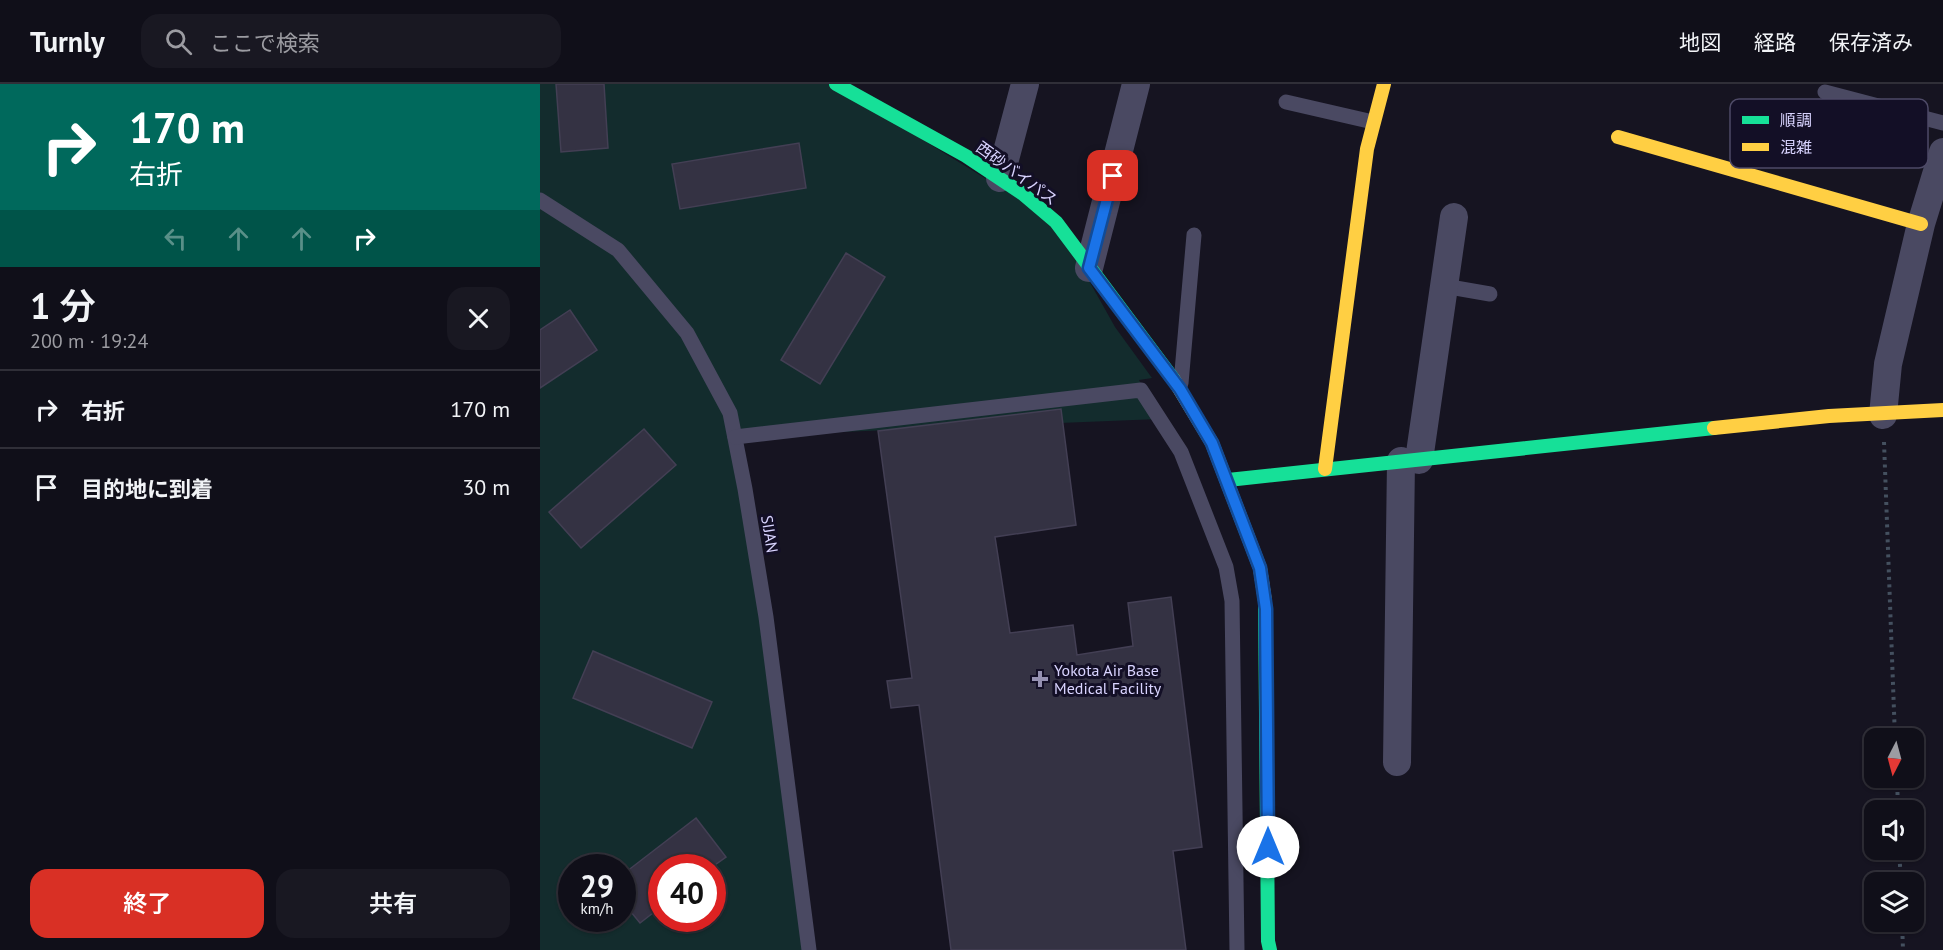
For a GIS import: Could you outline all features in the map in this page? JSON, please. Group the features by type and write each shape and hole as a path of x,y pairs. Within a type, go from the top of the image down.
{"street":[{"name":"西砂バイパス","path":"836,84 966,156 1023,194 1056,222 1180,389 1212,443 1260,568 1266,609 1270,950"},
{"path":"1000,178 1025,84"},
{"path":"1089,268 1136,84"},
{"path":"1325,469 1367,149 1384,84"},
{"path":"1618,137 1921,224"},
{"path":"1883,415 1888,364 1921,224 1943,152"},
{"path":"1397,762 1410,460 1444,286 1454,216"},
{"path":"1228,480 1829,417 1943,410"}],"lane":[{"path":"1825,92 1852,99"},
{"path":"1286,102 1373,122"},
{"path":"1928,119 1943,123"},
{"name":"SIJAN","path":"540,200 618,250 687,333 730,413 766,617 809,950"},
{"path":"1180,389 1194,235"},
{"path":"1444,286 1490,294"},
{"path":"735,436 1141,390 1181,452 1226,567 1232,601 1237,950"}],"path":[{"path":"1883,415 1895,728"},
{"path":"1902,932 1903,950"}],"green space":[{"path":"540,84 832,84 1056,222 1115,327 1152,378 1139,380 1159,419 742,436 812,950 540,950"}],"building":[{"path":"556,84 604,84 608,148 561,152"},
{"path":"799,143 806,188 680,209 672,164"},
{"path":"846,253 885,277 820,384 781,360"},
{"path":"570,310 597,350 540,388 540,330"},
{"name":"Yokota Air Base Medical Facility","path":"1061,409 1076,525 995,537 1010,633 1073,625 1077,655 1133,646 1128,603 1171,597 1202,847 1173,851 1186,950 951,950 919,705 891,708 887,681 912,678 878,431"},
{"path":"644,429 676,465 581,548 549,512"},
{"path":"593,651 712,702 692,748 573,698"},
{"path":"696,818 724,854 649,854"},
{"path":"648,855 648,917 640,923 636,918 636,864"}],"traffic: fast":[{"path":"836,84 966,156 1023,194 1056,222 1174,380"},
{"path":"1228,480 1714,428"},
{"path":"1265,601 1268,941 1270,950"}],"traffic: slow":[{"path":"1325,469 1367,149 1384,84"},
{"path":"1618,137 1921,224"},
{"path":"1174,380 1212,443 1260,568 1265,601"},
{"path":"1714,428 1829,416 1943,410"}],"place":[{"name":"Yokota Air Base Medical Facility","path":"1040,679"}],"route":[{"path":"1113,176 1089,268 1180,389 1212,443 1260,568 1266,609 1268,847"}]}
